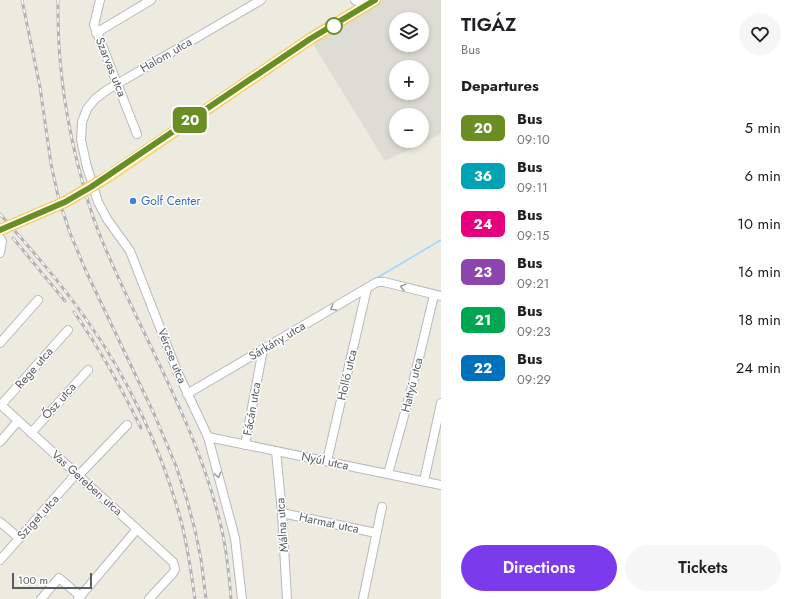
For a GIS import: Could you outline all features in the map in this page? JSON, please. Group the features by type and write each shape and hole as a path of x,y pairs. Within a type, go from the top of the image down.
{"main road":[{"path":"0,230 65,202 109,176 310,39 375,0"}],"street":[{"name":"Szarvas utca","path":"100,0 94,25 96,33 137,134"},
{"path":"96,33 151,0"},
{"name":"Halom utca","path":"82,122 87,110 95,99 107,90 261,0"},
{"path":"355,0 366,6"},
{"name":"Vércse utca","path":"82,122 81,140 87,167 98,202 107,220 130,250 177,371 208,437 235,538 242,599"},
{"path":"0,238 2,241 0,252"},
{"name":"Sárkány utca","path":"187,394 377,282 384,282 437,296"},
{"name":"Holló utca","path":"328,461 367,288"},
{"name":"Hattyú utca","path":"388,474 437,296"},
{"path":"0,343 38,300"},
{"name":"Rege utca","path":"1,405 68,330"},
{"name":"Fácán utca","path":"246,445 263,349"},
{"name":"Ősz utca","path":"31,433 88,370"},
{"path":"424,481 441,403"},
{"name":"Vas Gereben utca","path":"1,405 173,562 175,568 173,572 149,599"},
{"path":"0,442 18,421"},
{"name":"Sziget utca","path":"0,560 77,475 127,425"},
{"name":"Nyúl utca","path":"208,437 441,485"},
{"name":"Málna utca","path":"276,451 282,513 287,599"},
{"path":"365,599 382,507"},
{"name":"Harmat utca","path":"282,513 376,533"},
{"path":"0,522 19,538"},
{"path":"41,599 59,578 79,598 137,529"}],"shaded area":[{"path":"376,0 441,0 441,134 429,140 429,108 389,108 389,148 412,148 385,161 310,39"}],"waterway":[{"path":"375,279 441,240"}],"railway":[{"path":"22,0 40,87 51,164 59,200 70,233 85,269 155,416 176,466 195,530 201,559 206,599"},
{"path":"58,0 59,47 67,116 85,191 101,238 181,411 209,482 224,538 231,599"},
{"path":"0,214 76,305 116,365 130,390 154,442 173,495 186,540 195,599"},
{"path":"13,238 65,301"},
{"path":"74,312 110,368 141,428"}],"bus line":[{"name":"20","path":"0,230 65,202 109,176 310,39 375,0"}],"place":[{"name":"Golf Center","path":"133,201"}]}
